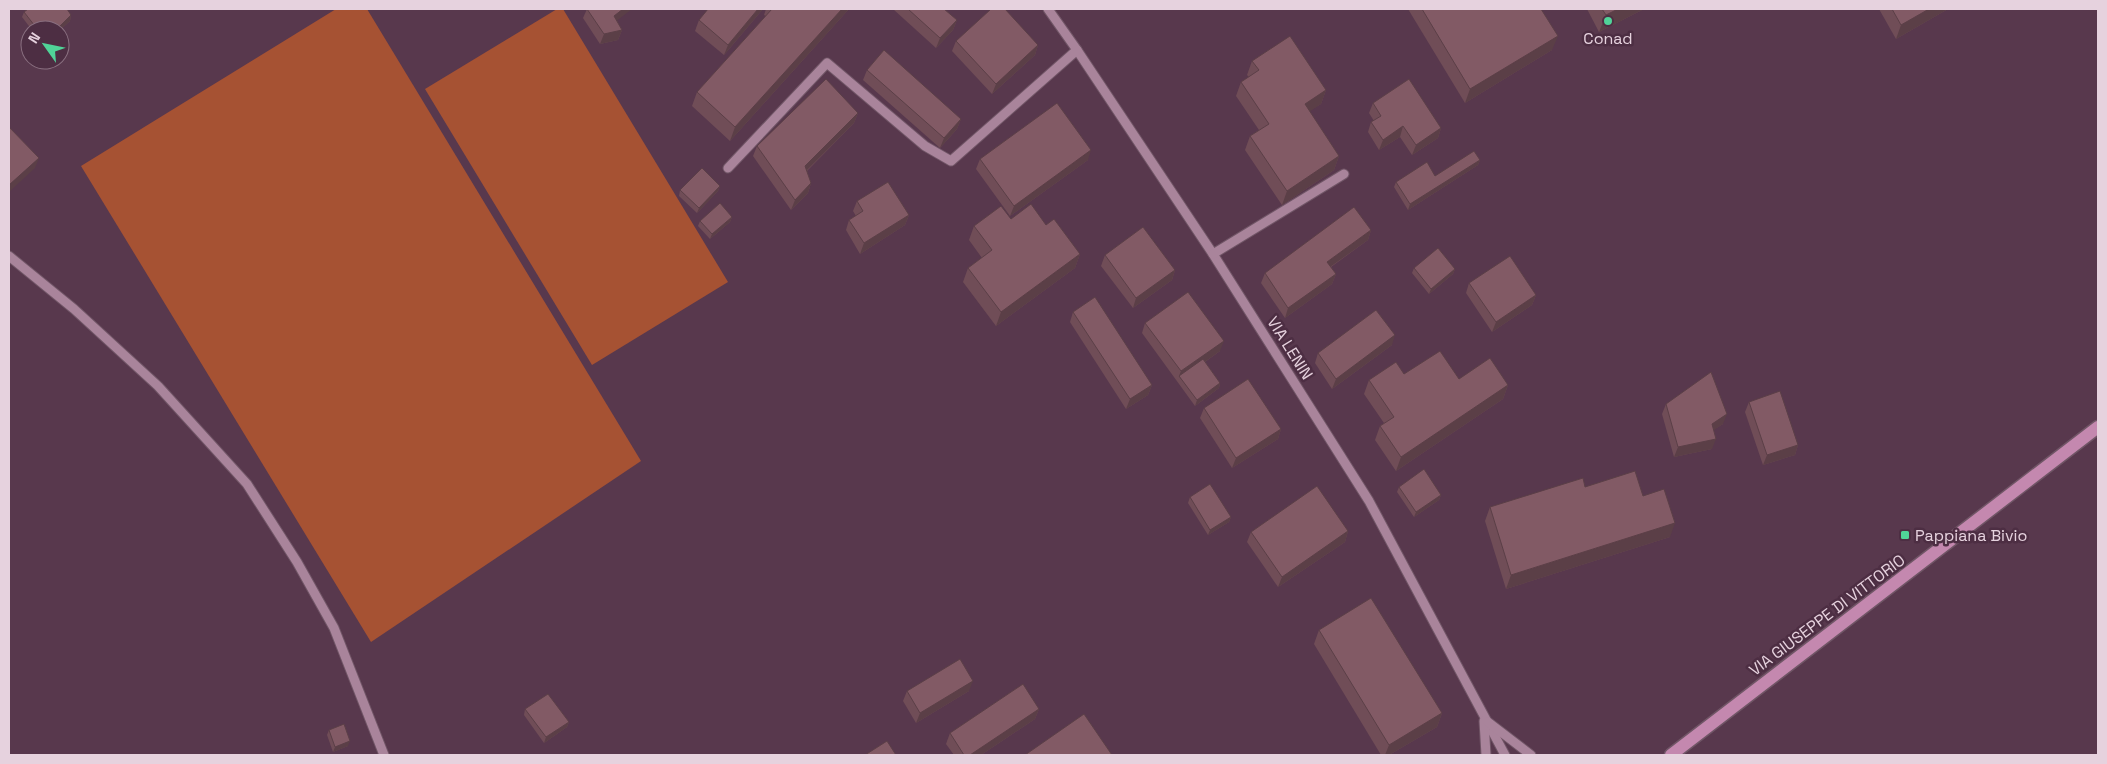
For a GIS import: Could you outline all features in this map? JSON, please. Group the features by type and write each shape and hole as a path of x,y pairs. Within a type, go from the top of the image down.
{"main road":[{"name":"VIA GIUSEPPE DI VITTORIO","path":"1670,755 2098,427"}],"street":[{"name":"VIA LENIN","path":"1048,9 1213,254 1369,501 1505,755"},
{"path":"728,168 826,63 925,146 951,161 1077,50"},
{"path":"1213,254 1344,174"},
{"path":"9,256 74,309 158,386 248,484 297,562 334,628 384,755"},
{"name":"VIA LENIN","path":"1484,718 1486,755"},
{"name":"VIA LENIN","path":"1484,718 1531,755"}],"shaded area":[{"path":"336,9 367,9 641,461 371,642 81,166"},
{"path":"557,9 563,9 728,282 592,365 425,89"}],"building":[{"path":"28,9 67,9 71,15 66,20 30,20 24,12"},
{"path":"587,9 623,9 614,16 622,30 604,34"},
{"path":"708,9 758,9 728,45 699,20"},
{"path":"772,9 842,9 735,127 697,92"},
{"path":"908,9 944,9 957,20 940,38"},
{"path":"991,9 1005,9 1038,45 996,84 956,41"},
{"path":"1422,9 1541,9 1558,36 1470,89"},
{"path":"1602,9 1618,9 1606,15"},
{"path":"1892,9 1929,9 1901,25"},
{"path":"1290,36 1326,90 1305,104 1339,156 1287,191 1250,136 1269,124 1241,82 1259,70 1252,61"},
{"path":"884,50 961,119 944,138 867,70"},
{"path":"826,79 858,113 805,166 811,183 795,200 757,146"},
{"path":"1409,79 1441,128 1416,145 1403,126 1383,140 1371,122 1381,116 1373,103"},
{"path":"1057,103 1091,150 1014,206 980,159"},
{"path":"9,127 39,158 9,185"},
{"path":"1474,151 1480,160 1410,204 1396,182 1427,162 1435,176"},
{"path":"702,168 720,186 699,208 680,190"},
{"path":"888,182 909,215 864,243 849,220 863,211 857,201"},
{"path":"720,203 732,217 712,234 700,221"},
{"path":"1031,204 1046,225 1054,219 1080,254 1001,312 968,268 992,250 974,226 1001,206 1011,219"},
{"path":"1354,207 1371,230 1327,262 1336,274 1288,308 1265,273"},
{"path":"1143,227 1175,270 1136,298 1105,255"},
{"path":"1438,248 1455,269 1431,289 1414,268"},
{"path":"1510,256 1536,295 1496,322 1469,283"},
{"path":"1188,292 1224,341 1181,371 1145,323"},
{"path":"1095,297 1152,385 1130,399 1073,312"},
{"path":"1376,310 1395,335 1336,379 1318,353"},
{"path":"1440,351 1459,379 1490,358 1508,385 1401,457 1380,426 1394,417 1369,380 1396,362 1404,374"},
{"path":"1203,359 1220,383 1197,400 1179,376"},
{"path":"1711,372 1727,414 1712,424 1716,439 1678,447 1666,404"},
{"path":"1248,379 1281,429 1236,458 1204,408"},
{"path":"1780,391 1798,445 1767,455 1749,402"},
{"path":"1424,469 1441,495 1416,512 1399,487"},
{"path":"1635,471 1643,496 1664,489 1675,523 1511,575 1490,507 1583,478 1585,487"},
{"path":"1210,484 1231,517 1210,530 1190,497"},
{"path":"1317,486 1348,531 1282,577 1251,532"},
{"path":"1371,598 1442,713 1389,745 1319,630"},
{"path":"960,659 973,681 920,713 907,691"},
{"path":"1023,684 1039,709 970,755 964,755 950,733"},
{"path":"548,694 569,722 546,737 525,709"},
{"path":"1084,714 1112,755 1025,755"},
{"path":"344,724 350,741 335,747 329,730"},
{"path":"887,741 896,755 865,755"}],"place":[{"name":"Conad","path":"1608,21"},
{"name":"Pappiana Bivio","path":"1905,535"}]}
